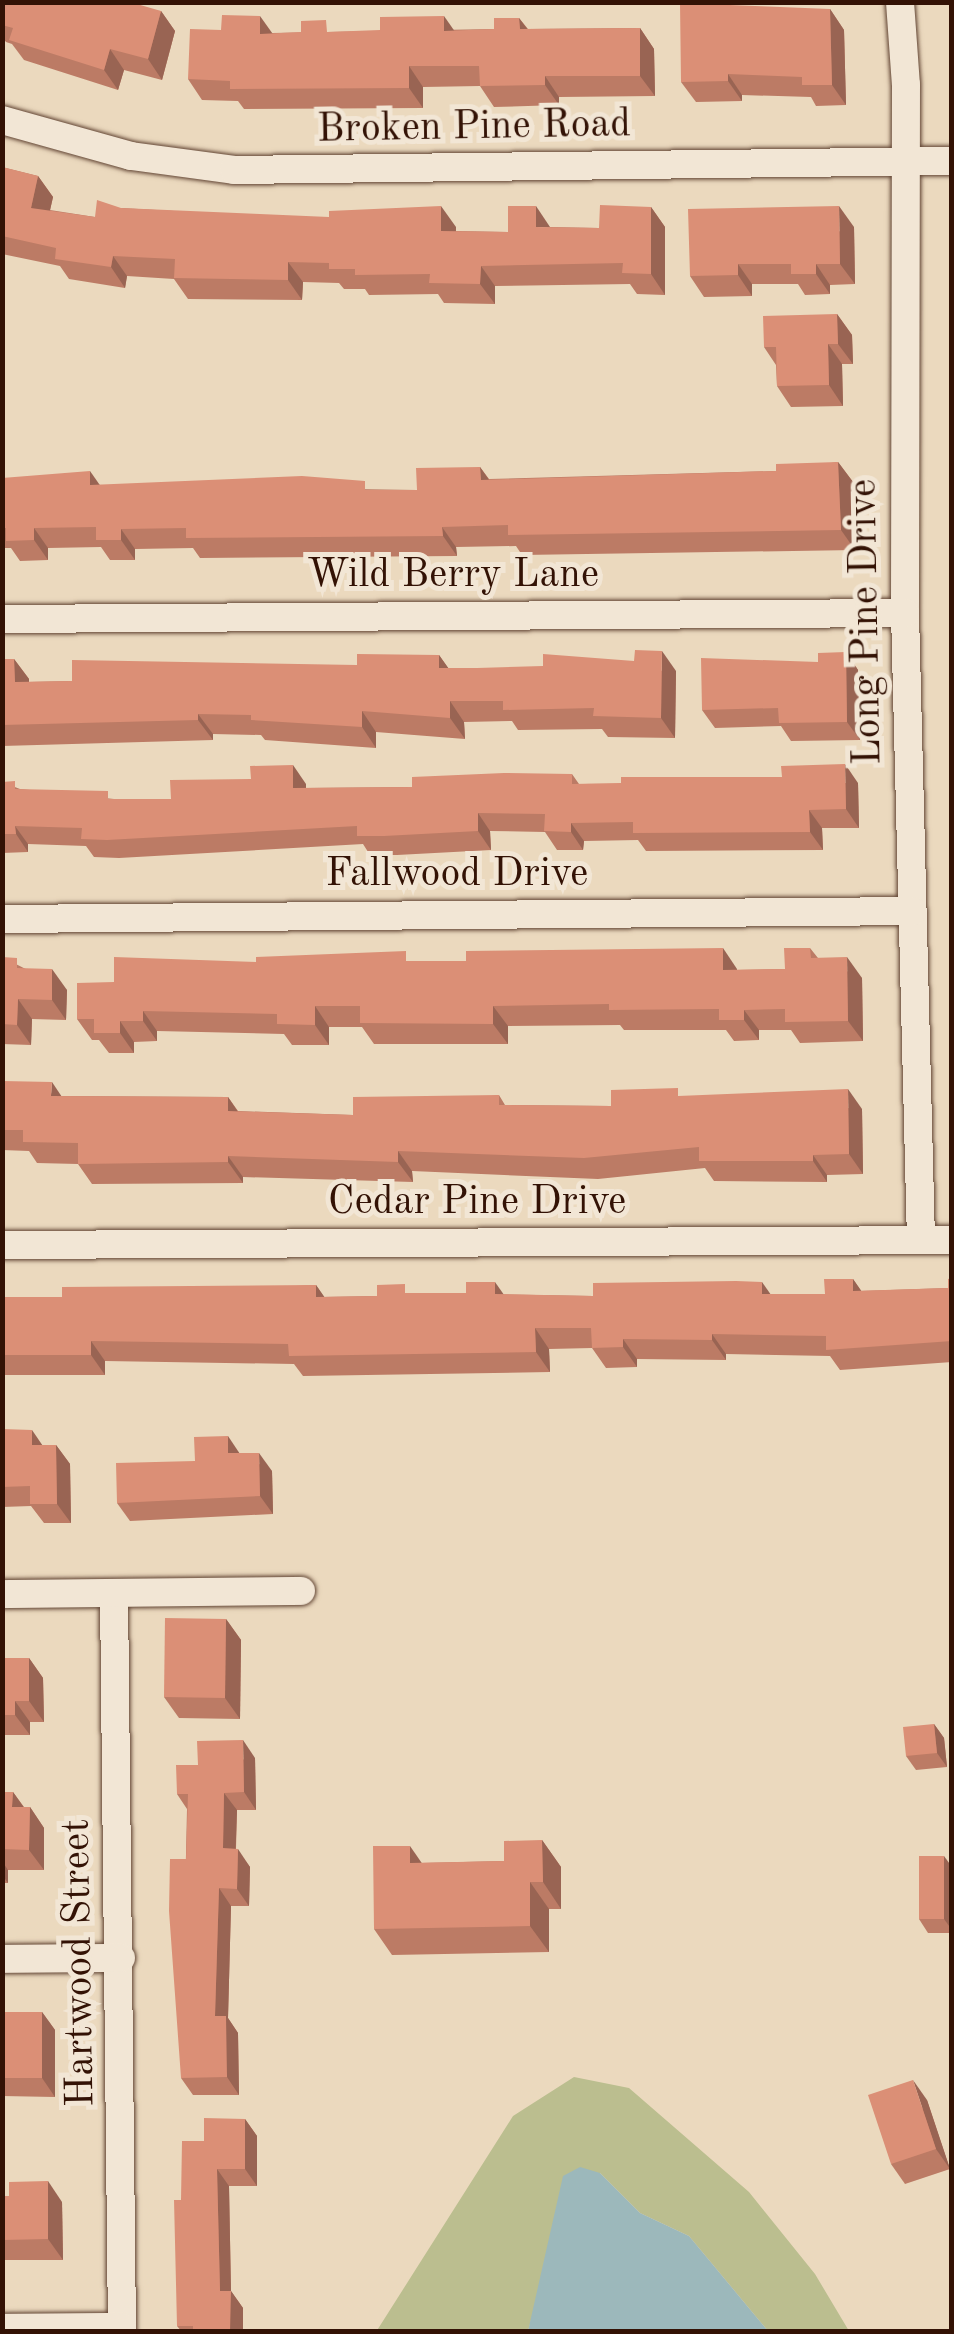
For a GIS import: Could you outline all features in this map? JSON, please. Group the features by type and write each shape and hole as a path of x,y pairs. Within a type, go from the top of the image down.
{"street":[{"name":"Long Pine Drive","path":"900,2 906,162 904,613 921,1240"},
{"name":"Broken Pine Road","path":"2,120 131,156 234,170 952,161"},
{"name":"Wild Berry Lane","path":"2,619 904,613"},
{"name":"Fallwood Drive","path":"2,919 912,911"},
{"name":"Cedar Pine Drive","path":"2,1245 952,1240"},
{"path":"2,1594 302,1592"},
{"name":"Hartwood Street","path":"114,1593 121,1958 122,2329"},
{"path":"2,1960 121,1958"},
{"path":"2,2328 122,2329"}],"green space":[{"path":"574,2077 629,2088 749,2192 815,2274 849,2331 768,2331 689,2236 640,2213 600,2173 547,2264 528,2331 376,2332 513,2116"}],"water":[{"path":"580,2167 600,2173 640,2213 689,2236 768,2331 528,2331 563,2176"}],"building":[{"path":"2,2 130,2 161,11 148,59 110,49 104,70 9,40 13,28 2,25"},
{"path":"680,3 830,9 832,85 802,85 802,77 728,74 728,81 681,82"},
{"path":"222,15 260,16 260,34 301,32 301,21 326,20 327,32 380,30 380,17 444,16 444,31 494,29 494,18 519,18 520,29 640,28 640,76 545,76 545,85 480,86 479,66 409,66 409,88 230,89 230,81 188,79 190,29 221,30"},
{"path":"2,167 38,176 31,208 95,217 97,200 121,208 329,217 329,211 441,206 441,231 508,232 508,206 536,206 536,227 599,228 600,205 651,207 651,274 622,273 623,263 481,266 480,284 429,283 430,274 355,275 355,269 329,269 329,263 288,262 288,280 174,278 175,259 113,256 111,267 55,259 56,248 2,236"},
{"path":"839,206 840,264 816,264 816,274 791,274 791,264 738,264 738,275 690,276 688,209"},
{"path":"837,314 838,344 828,344 829,385 777,386 776,347 764,347 763,316"},
{"path":"838,462 841,530 508,535 508,525 442,527 443,536 186,538 186,528 121,529 121,540 96,540 96,527 34,528 34,540 6,541 6,528 2,528 2,478 90,471 90,485 302,476 365,481 365,490 417,490 416,468 480,467 481,480 776,471 776,464"},
{"path":"635,650 662,651 661,718 593,716 594,708 503,710 503,701 450,701 450,718 362,711 362,727 251,720 251,715 198,714 198,720 2,725 2,659 14,659 15,682 72,681 72,660 357,665 357,654 439,655 439,668 477,668 543,666 543,654 634,661"},
{"path":"846,652 847,722 779,723 778,708 702,710 701,658 818,662 818,653"},
{"path":"845,764 846,809 809,810 810,832 633,833 633,822 571,823 571,832 544,831 545,814 478,813 478,831 384,836 357,836 357,826 107,840 81,839 82,828 15,826 16,834 2,834 2,782 15,781 15,789 108,791 108,799 171,799 170,780 251,779 250,766 293,765 293,788 412,787 412,777 504,773 572,774 572,784 621,783 621,777 782,777 781,766"},
{"path":"723,948 723,970 785,969 784,948 810,948 811,958 847,957 848,1021 785,1022 785,1009 744,1010 744,1020 719,1020 719,1009 609,1010 609,1004 493,1006 493,1024 360,1023 360,1006 315,1006 315,1025 277,1024 277,1014 143,1011 143,1021 120,1021 120,1033 94,1033 94,1019 77,1019 77,983 114,982 114,957 256,962 256,957 406,951 406,961 466,961 466,951"},
{"path":"2,957 17,958 17,968 52,969 52,1000 18,999 17,1025 2,1024"},
{"path":"2,1081 52,1082 51,1096 228,1097 228,1111 353,1115 353,1097 499,1095 499,1105 611,1106 611,1090 678,1088 678,1096 848,1089 849,1154 813,1155 813,1161 699,1161 699,1147 584,1158 398,1151 398,1162 228,1156 228,1162 78,1164 78,1143 23,1142 23,1130 2,1130"},
{"path":"952,1278 952,1341 826,1350 826,1336 712,1334 712,1340 623,1339 623,1347 592,1348 591,1328 535,1328 536,1352 289,1356 288,1344 91,1341 91,1355 2,1355 2,1297 62,1297 62,1287 316,1285 316,1297 377,1296 377,1285 405,1284 405,1293 466,1293 466,1282 495,1282 495,1294 593,1296 593,1283 736,1281 762,1282 762,1294 825,1294 824,1279 853,1279 853,1291 948,1288 948,1279"},
{"path":"2,1429 32,1430 32,1445 56,1445 57,1504 30,1504 30,1486 2,1487"},
{"path":"228,1436 228,1453 259,1453 260,1496 117,1503 116,1463 195,1461 194,1437"},
{"path":"165,1618 226,1619 225,1698 164,1697"},
{"path":"2,1658 29,1658 29,1701 15,1701 15,1715 2,1715"},
{"path":"934,1724 937,1753 906,1756 903,1727"},
{"path":"243,1740 244,1792 224,1793 223,1848 238,1849 237,1889 219,1888 215,2016 226,2016 227,2077 181,2078 169,1911 170,1859 186,1859 188,1794 177,1794 176,1765 198,1765 197,1741"},
{"path":"2,1792 13,1792 12,1807 30,1807 29,1850 2,1849"},
{"path":"542,1840 543,1882 530,1882 530,1926 374,1929 373,1846 410,1846 410,1863 504,1861 504,1841"},
{"path":"919,1856 944,1856 944,1919 919,1919"},
{"path":"3,2012 42,2012 42,2078 2,2078"},
{"path":"913,2080 936,2149 891,2164 868,2095"},
{"path":"204,2118 245,2119 245,2169 217,2169 220,2291 231,2291 230,2332 193,2332 193,2326 177,2326 174,2200 181,2200 182,2141 204,2141"},
{"path":"48,2181 48,2239 2,2240 2,2196 9,2196 9,2182"}]}
